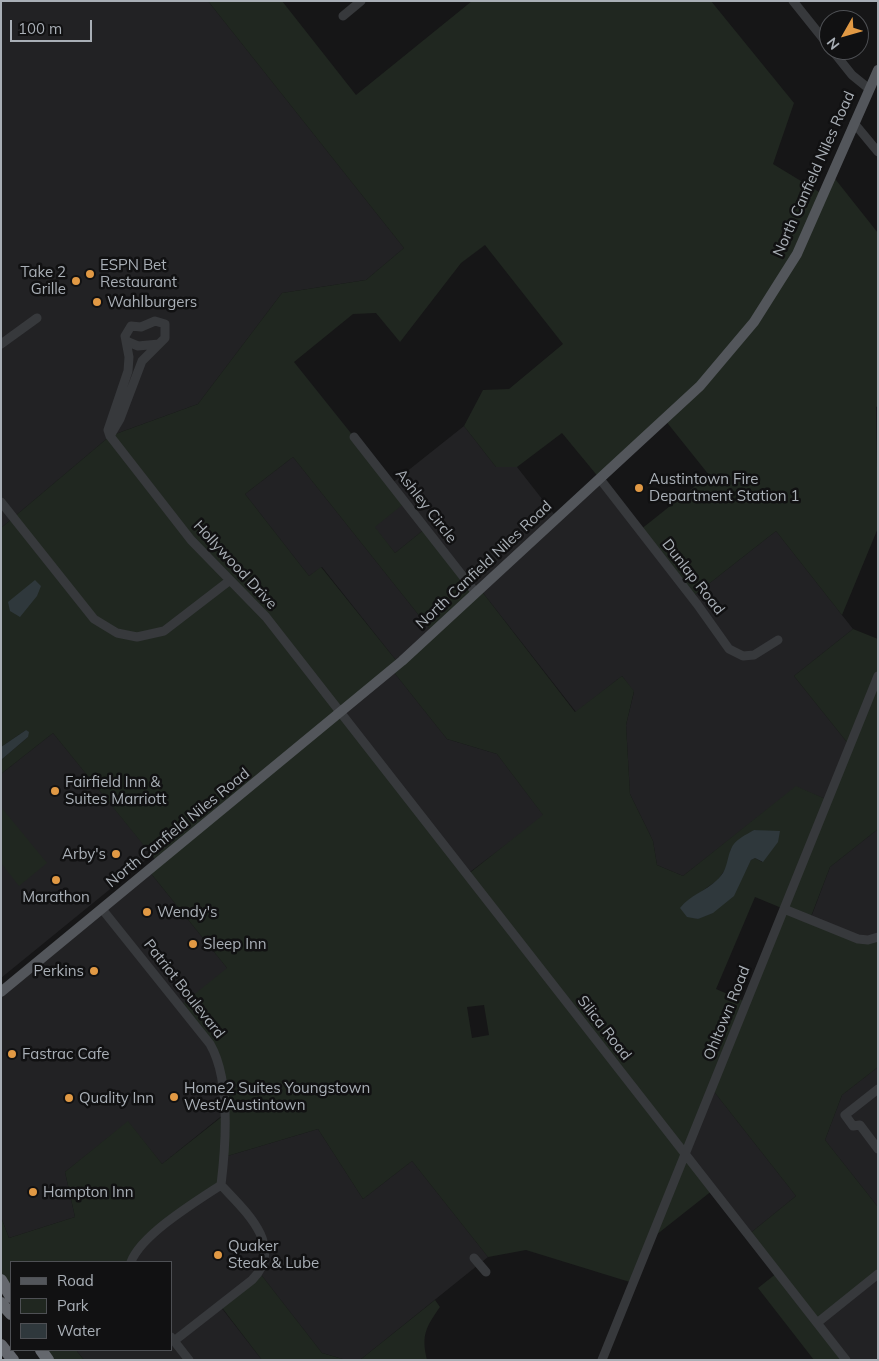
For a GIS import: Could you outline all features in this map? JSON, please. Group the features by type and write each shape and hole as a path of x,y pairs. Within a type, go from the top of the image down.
{"highway":[{"path":"1,1280 10,1296"},
{"path":"1,1303 10,1313"},
{"path":"1,1345 13,1360"}],"main road":[{"name":"North Canfield Niles Road","path":"1,992 402,661 700,386 754,322 785,276 806,238 868,88 878,70"}],"street":[{"path":"343,16 361,1"},
{"path":"793,1 819,34"},
{"path":"840,60 856,80 868,88"},
{"path":"854,123 878,152"},
{"path":"1,344 37,318"},
{"path":"155,320 163,322 167,327 165,338 142,362 120,419 110,436 108,430 128,371 126,333 131,326 141,327 155,320"},
{"path":"126,341 138,346 161,344"},
{"name":"Hollywood Drive","path":"110,436 191,540 266,617 341,713"},
{"name":"Ashley Circle","path":"354,437 476,593"},
{"name":"Dunlap Road","path":"600,479 697,604 729,649 743,656 754,655 778,640"},
{"path":"1,502 94,619 117,633 136,637 164,631 229,581"},
{"name":"Ohltown Road","path":"602,1360 878,676"},
{"name":"Silica Road","path":"341,713 846,1360"},
{"name":"Patriot Boulevard","path":"102,909 210,1044 218,1060 224,1090 224,1157 221,1185"},
{"path":"784,909 858,939 868,940 878,937"},
{"path":"878,1089 845,1115 853,1126 860,1125 878,1149"},
{"path":"131,1261 143,1243 195,1202 221,1185 259,1230 265,1244 265,1259 260,1271 252,1280 173,1339 189,1360"},
{"path":"474,1258 486,1272"},
{"path":"817,1323 878,1274"}],"shaded area":[{"path":"1,1 208,1 404,248 366,280 282,293 198,404 110,436 1,528"},
{"path":"464,426 496,467 517,467 557,518 600,479 692,597 776,531 853,629 794,676 850,746 828,800 796,787 683,876 657,865 653,841 630,794 626,725 634,692 622,676 576,712 480,589 476,593 426,528 395,553 374,527 405,502 391,484"},
{"path":"293,457 433,633 399,664 322,567 309,576 245,494"},
{"path":"392,670 447,739 497,754 544,816 466,875 341,713"},
{"path":"53,733 152,855 1,978 1,774"},
{"path":"878,829 878,937 868,940 810,920 830,867"},
{"path":"149,871 227,968 216,1054 224,1114 162,1164 128,1122 65,1172 75,1217 9,1238 1,1217 1,992"},
{"path":"878,1067 878,1207 825,1140 842,1095"},
{"path":"712,1089 796,1196 748,1235 685,1155"},
{"path":"318,1129 363,1199 412,1161 488,1257 360,1360 346,1360 322,1353 259,1272 220,1306 262,1360 84,1360 77,1351 172,1351 172,1261 132,1261 224,1157"},
{"path":"878,1274 878,1360 846,1360 817,1323"}],"green space":[{"path":"208,1 282,1 356,95 472,1 711,1 794,103 773,164 824,195 832,175 878,233 878,406 876,407 878,528 842,615 776,531 692,597 640,530 709,475 665,420 600,479 562,433 517,467 496,467 464,426 483,390 509,389 563,344 485,245 461,263 400,342 376,313 353,314 294,362 406,502 375,527 395,553 426,528 475,593 480,589 575,712 622,676 634,691 626,725 630,794 653,841 657,865 683,876 796,786 828,800 850,746 794,676 853,629 878,639 878,829 830,867 810,919 858,939 878,937 878,1067 842,1095 825,1140 878,1207 878,1274 817,1323 846,1360 814,1360 758,1288 777,1273 748,1235 796,1196 712,1089 685,1155 713,1190 651,1239 633,1283 526,1250 488,1257 412,1161 363,1199 318,1129 224,1157 221,1185 143,1243 132,1261 10,1261 10,1295 1,1280 1,1217 9,1238 75,1217 65,1172 128,1121 162,1164 224,1115 221,1067 180,1006 227,968 149,871 158,863 53,733 1,774 1,760 28,737 26,730 1,747 1,528 110,436 198,404 282,293 366,280 404,248","holes":["293,457 433,633 399,664 321,567 309,576 245,494","392,670 447,739 497,754 543,815 467,875 341,713","754,830 769,832 762,862 755,858 751,860 742,877 698,919 692,916 702,891 718,880 728,865 731,849","755,897 784,909 746,1002 716,989","484,1005 489,1035 472,1038 467,1007"]},
{"path":"1,807 47,863 19,886 1,863"},
{"path":"259,1272 322,1353 346,1360 262,1360 220,1305"},
{"path":"435,1300 440,1307 431,1320 426,1332 425,1351 427,1360 360,1360"},
{"path":"41,1351 77,1351 84,1360 48,1360"}],"water":[{"path":"35,580 41,586 37,596 20,617 10,611 8,602"},
{"path":"26,730 29,732 28,737 1,760 1,747"},
{"path":"754,830 780,831 778,842 763,862 755,858 751,860 734,896 713,913 698,919 687,917 680,908 721,876 729,853 735,843"}],"place":[{"name":"ESPN Bet Restaurant","path":"90,274"},
{"name":"Take 2 Grille","path":"76,281"},
{"name":"Wahlburgers","path":"97,302"},
{"name":"Austintown Fire Department Station 1","path":"639,488"},
{"name":"Fairfield Inn & Suites Marriott","path":"55,791"},
{"name":"Arby's","path":"116,854"},
{"name":"Marathon","path":"56,880"},
{"name":"Wendy's","path":"147,912"},
{"name":"Sleep Inn","path":"193,944"},
{"name":"Perkins","path":"94,971"},
{"name":"Fastrac Cafe","path":"12,1054"},
{"name":"Home2 Suites Youngstown West/Austintown","path":"174,1097"},
{"name":"Quality Inn","path":"69,1098"},
{"name":"Hampton Inn","path":"33,1192"},
{"name":"Quaker Steak & Lube","path":"218,1255"}]}
